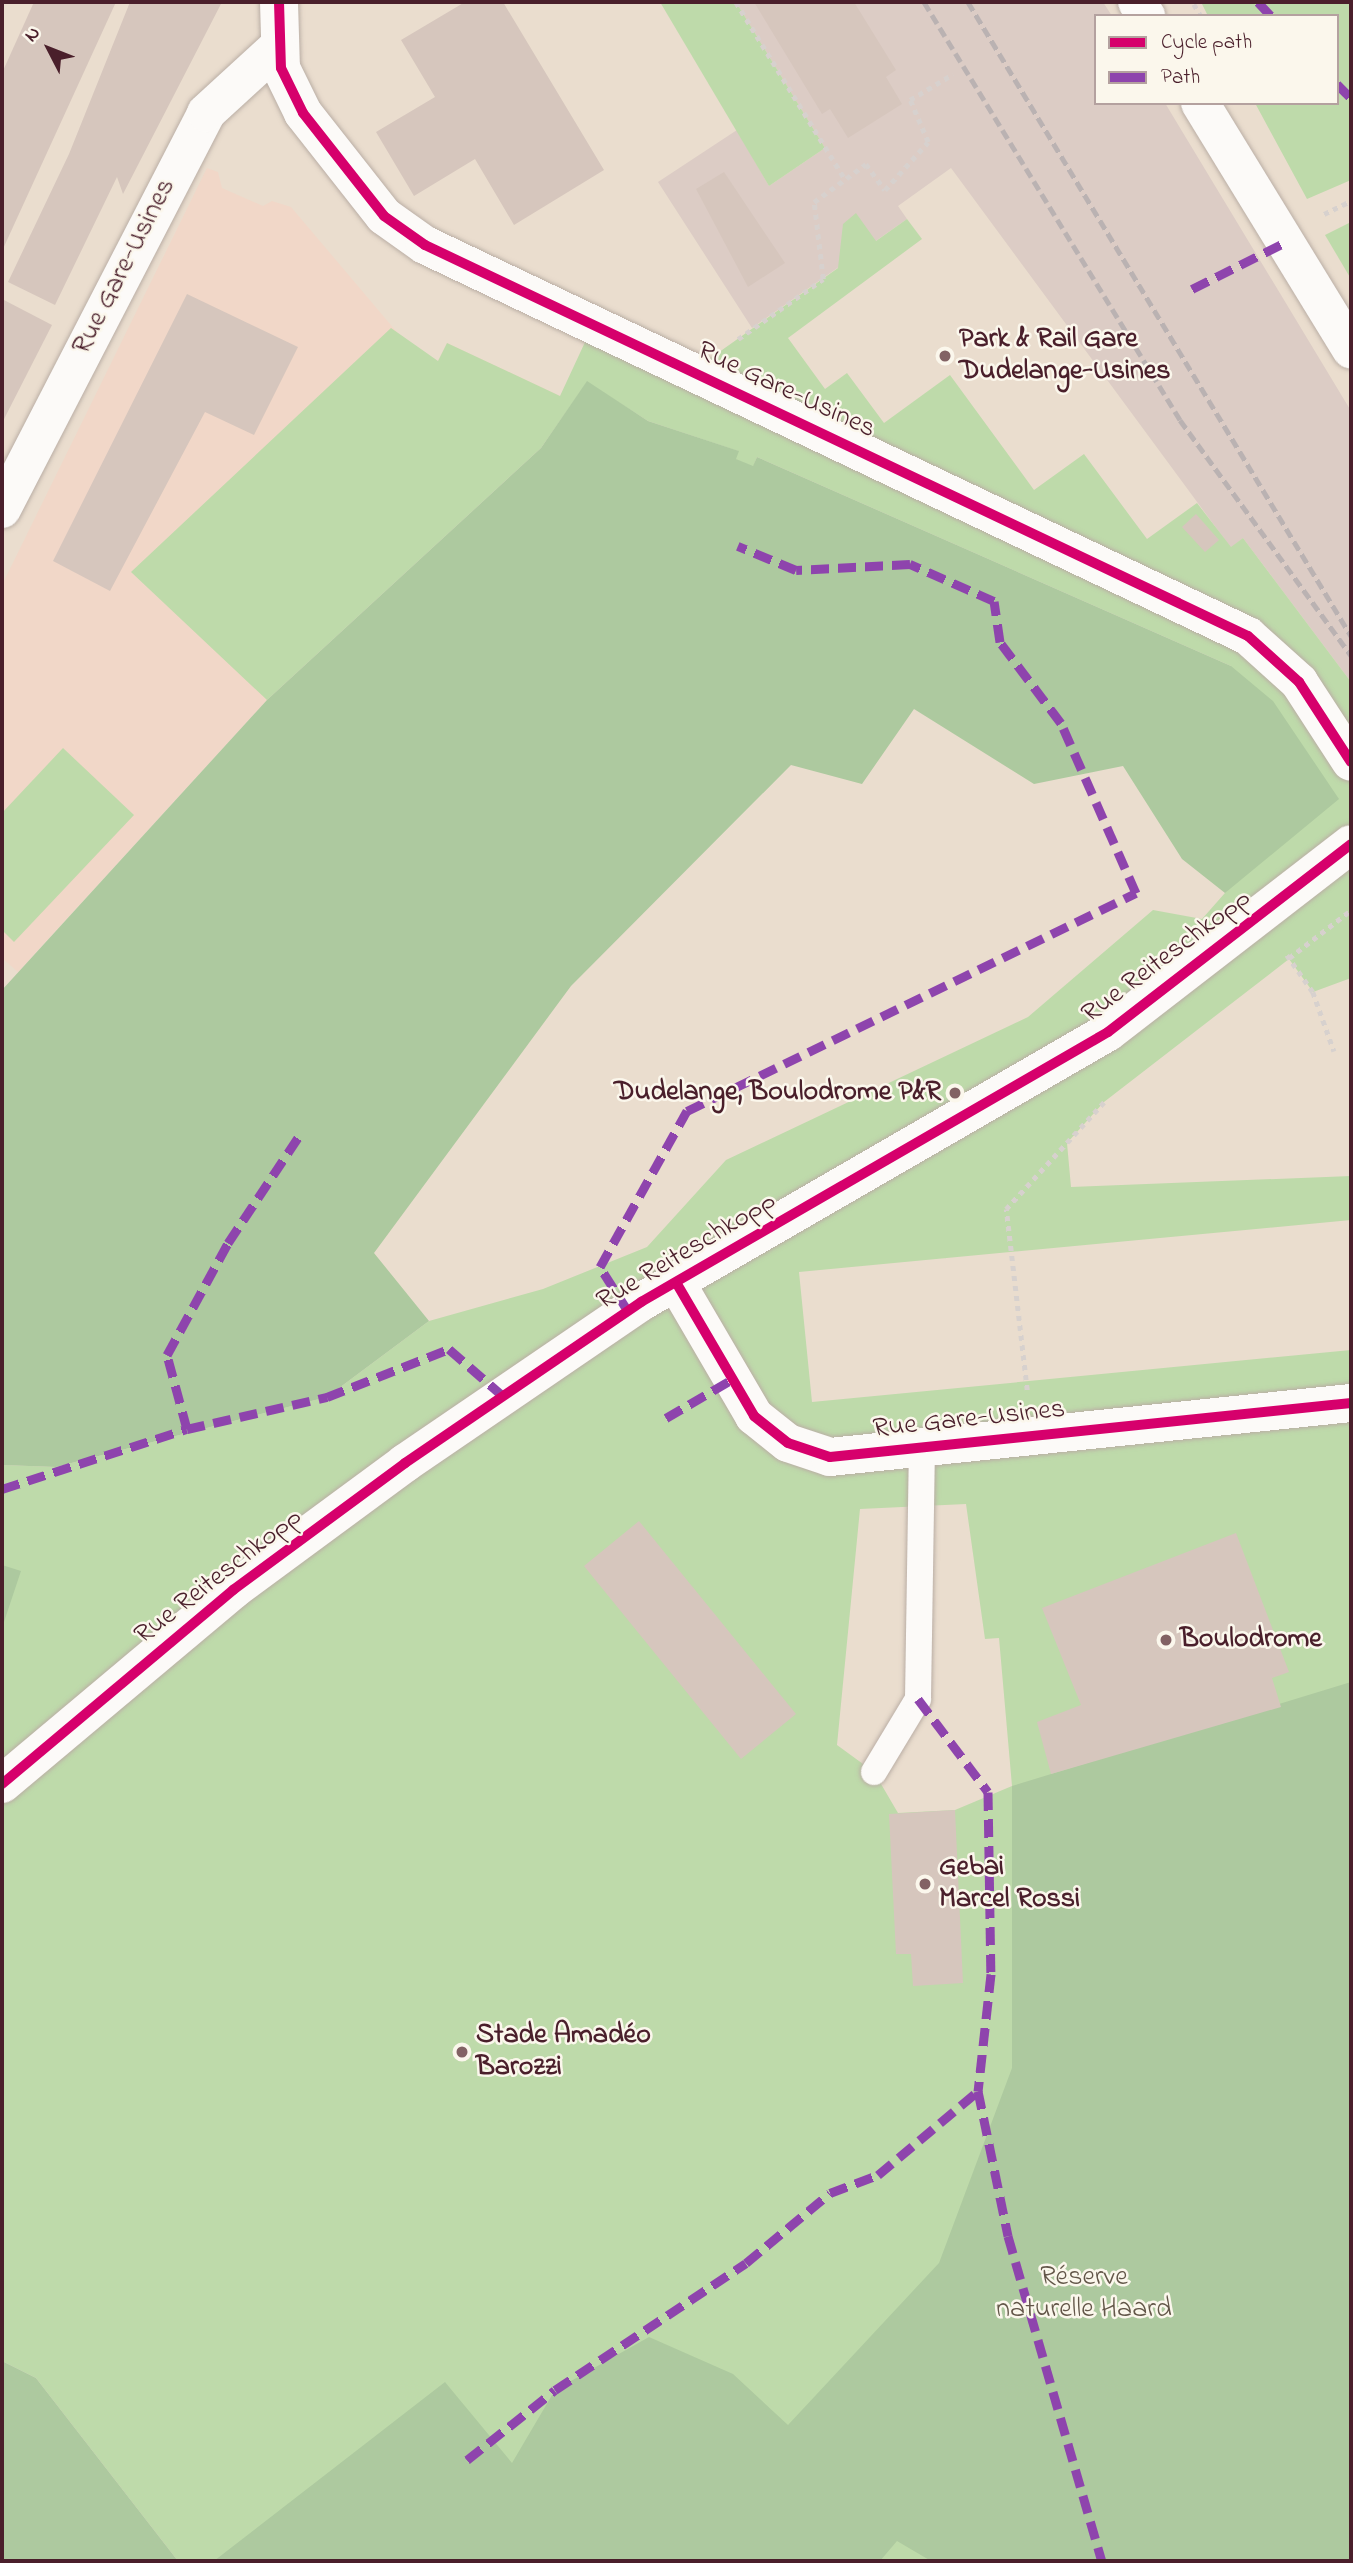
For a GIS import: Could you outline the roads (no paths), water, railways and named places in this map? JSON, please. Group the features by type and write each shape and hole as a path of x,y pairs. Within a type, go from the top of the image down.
{"street":[{"name":"Rue Gare-Usines","path":"279,2 277,48 303,113 384,216 425,245 1248,636 1299,682 1351,762"},
{"name":"Rue Gare-Usines","path":"2,509 206,113 277,48"},
{"path":"1201,105 1351,349"},
{"name":"Rue Reiteschkopp","path":"2,1784 233,1590 492,1404 677,1284 1042,1074 1258,918 1351,844"},
{"name":"Rue Gare-Usines","path":"677,1284 754,1416 788,1443 830,1457 1351,1402"}],"lane":[{"path":"874,1772 918,1699 922,1447"}],"railway":[{"path":"924,2 1180,420 1351,655"},
{"path":"968,2 1351,636"}],"place":[{"name":"Park & Rail Gare Dudelange-Usines","path":"945,356"},
{"name":"Dudelange, Boulodrome P&R","path":"955,1093"},
{"name":"Boulodrome","path":"1166,1640"},
{"name":"Gebai Marcel Rossi","path":"925,1884"},
{"name":"Stade Amadéo Barozzi","path":"462,2052"}],"park label":[{"name":"Réserve naturelle Haard","path":"1084,2294"}]}
